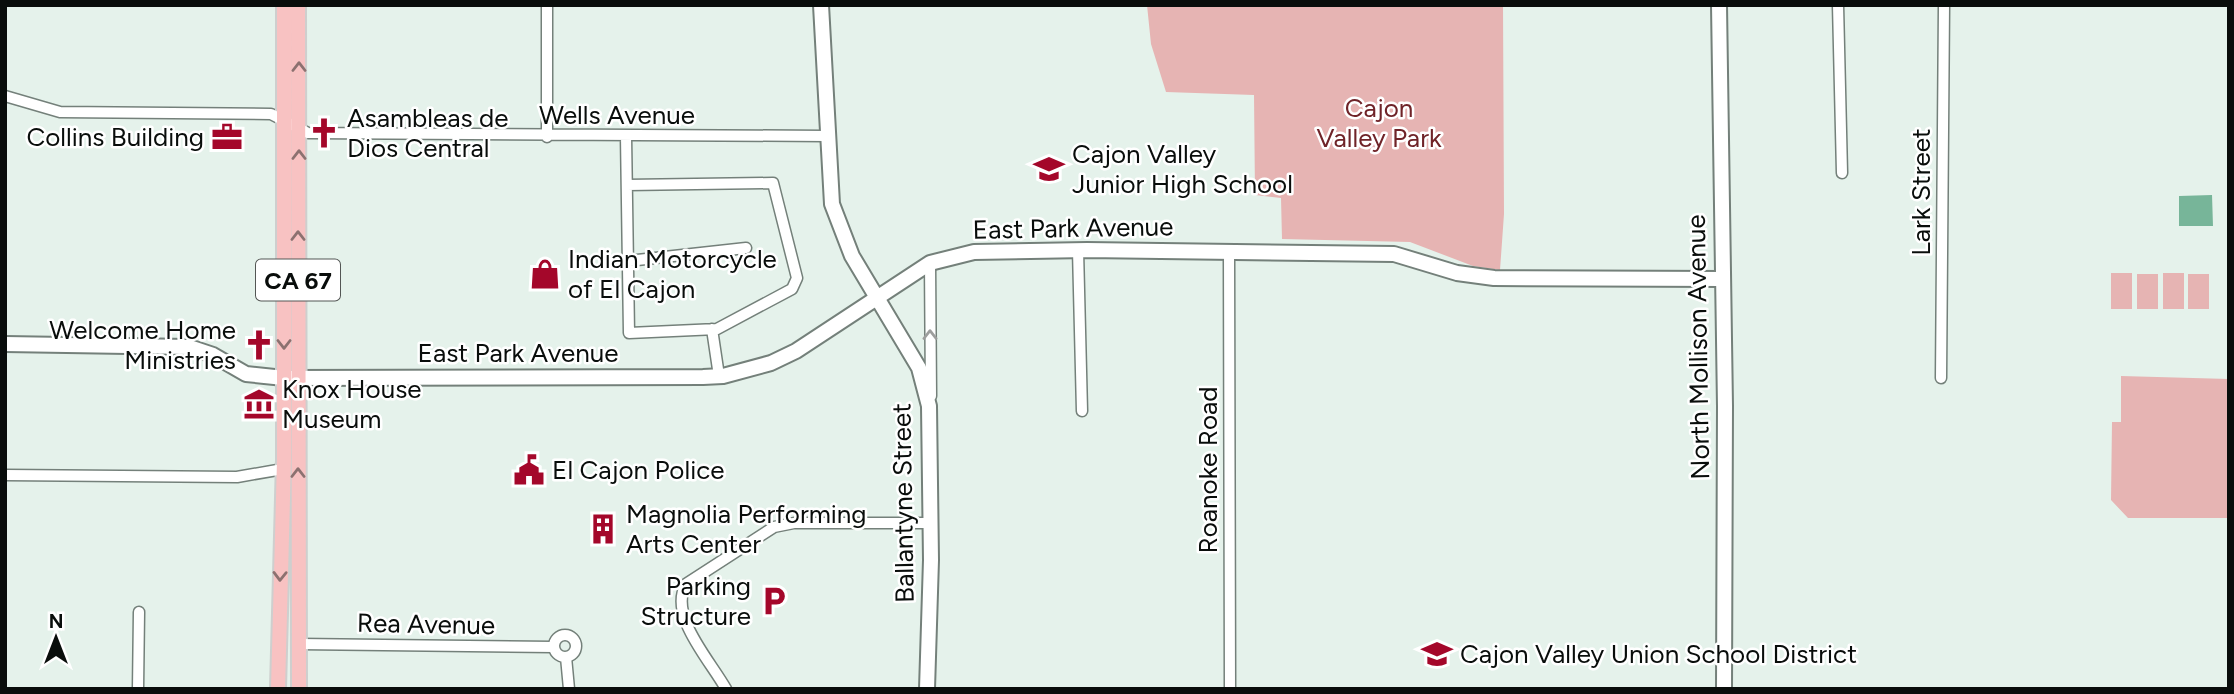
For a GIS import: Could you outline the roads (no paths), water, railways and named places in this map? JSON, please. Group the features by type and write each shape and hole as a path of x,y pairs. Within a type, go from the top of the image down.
{"main road":[{"name":"CA 67","path":"284,5 291,378 298,533 299,689"},
{"name":"CA 67","path":"278,689 281,533 291,378 298,128 298,5"},
{"path":"281,533 298,533"},
{"path":"279,620 286,637 299,644"}],"street":[{"path":"547,5 547,137"},
{"name":"Ballantyne Street","path":"821,5 832,204 840,233 919,368 931,428 927,689"},
{"name":"North Mollison Avenue","path":"1719,5 1724,689"},
{"path":"1838,5 1842,173"},
{"name":"Lark Street","path":"1941,378 1944,5"},
{"name":"Wells Avenue","path":"5,96 60,112 271,114 308,133 547,137 827,136"},
{"path":"626,136 629,333 712,329 734,322 792,289 797,278 773,183 627,185"},
{"path":"628,261 746,248"},
{"path":"1079,250 1082,411"},
{"name":"East Park Avenue","path":"5,344 189,347 213,355 246,373 291,378 719,376 771,363 796,351 930,263 975,252 1079,250 1394,254 1457,273 1494,278 1723,279"},
{"name":"Roanoke Road","path":"1229,251 1230,689"},
{"path":"930,263 931,428"},
{"path":"712,329 719,376"},
{"path":"5,475 237,477 284,469"},
{"path":"726,689 680,610 681,593 686,584 774,527 794,523 931,523"},
{"path":"138,689 139,612"},
{"path":"559,637 572,638 576,648 566,657 556,654 554,647 559,637"},
{"name":"Rea Avenue","path":"299,644 554,647"},
{"path":"566,657 569,689"}],"place":[{"name":"Asambleas de Dios Central","path":"324,133"},
{"name":"Collins Building","path":"227,137"},
{"name":"Cajon Valley Junior High School","path":"1049,169"},
{"name":"Indian Motorcycle of El Cajon","path":"545,274"},
{"name":"Welcome Home Ministries","path":"259,345"},
{"name":"Knox House Museum","path":"259,404"},
{"name":"El Cajon Police","path":"529,470"},
{"name":"Magnolia Performing Arts Center","path":"603,529"},
{"name":"Parking Structure","path":"774,601"},
{"name":"Cajon Valley Union School District","path":"1437,654"}],"park label":[{"name":"Cajon Valley Park","path":"1379,123"}]}
